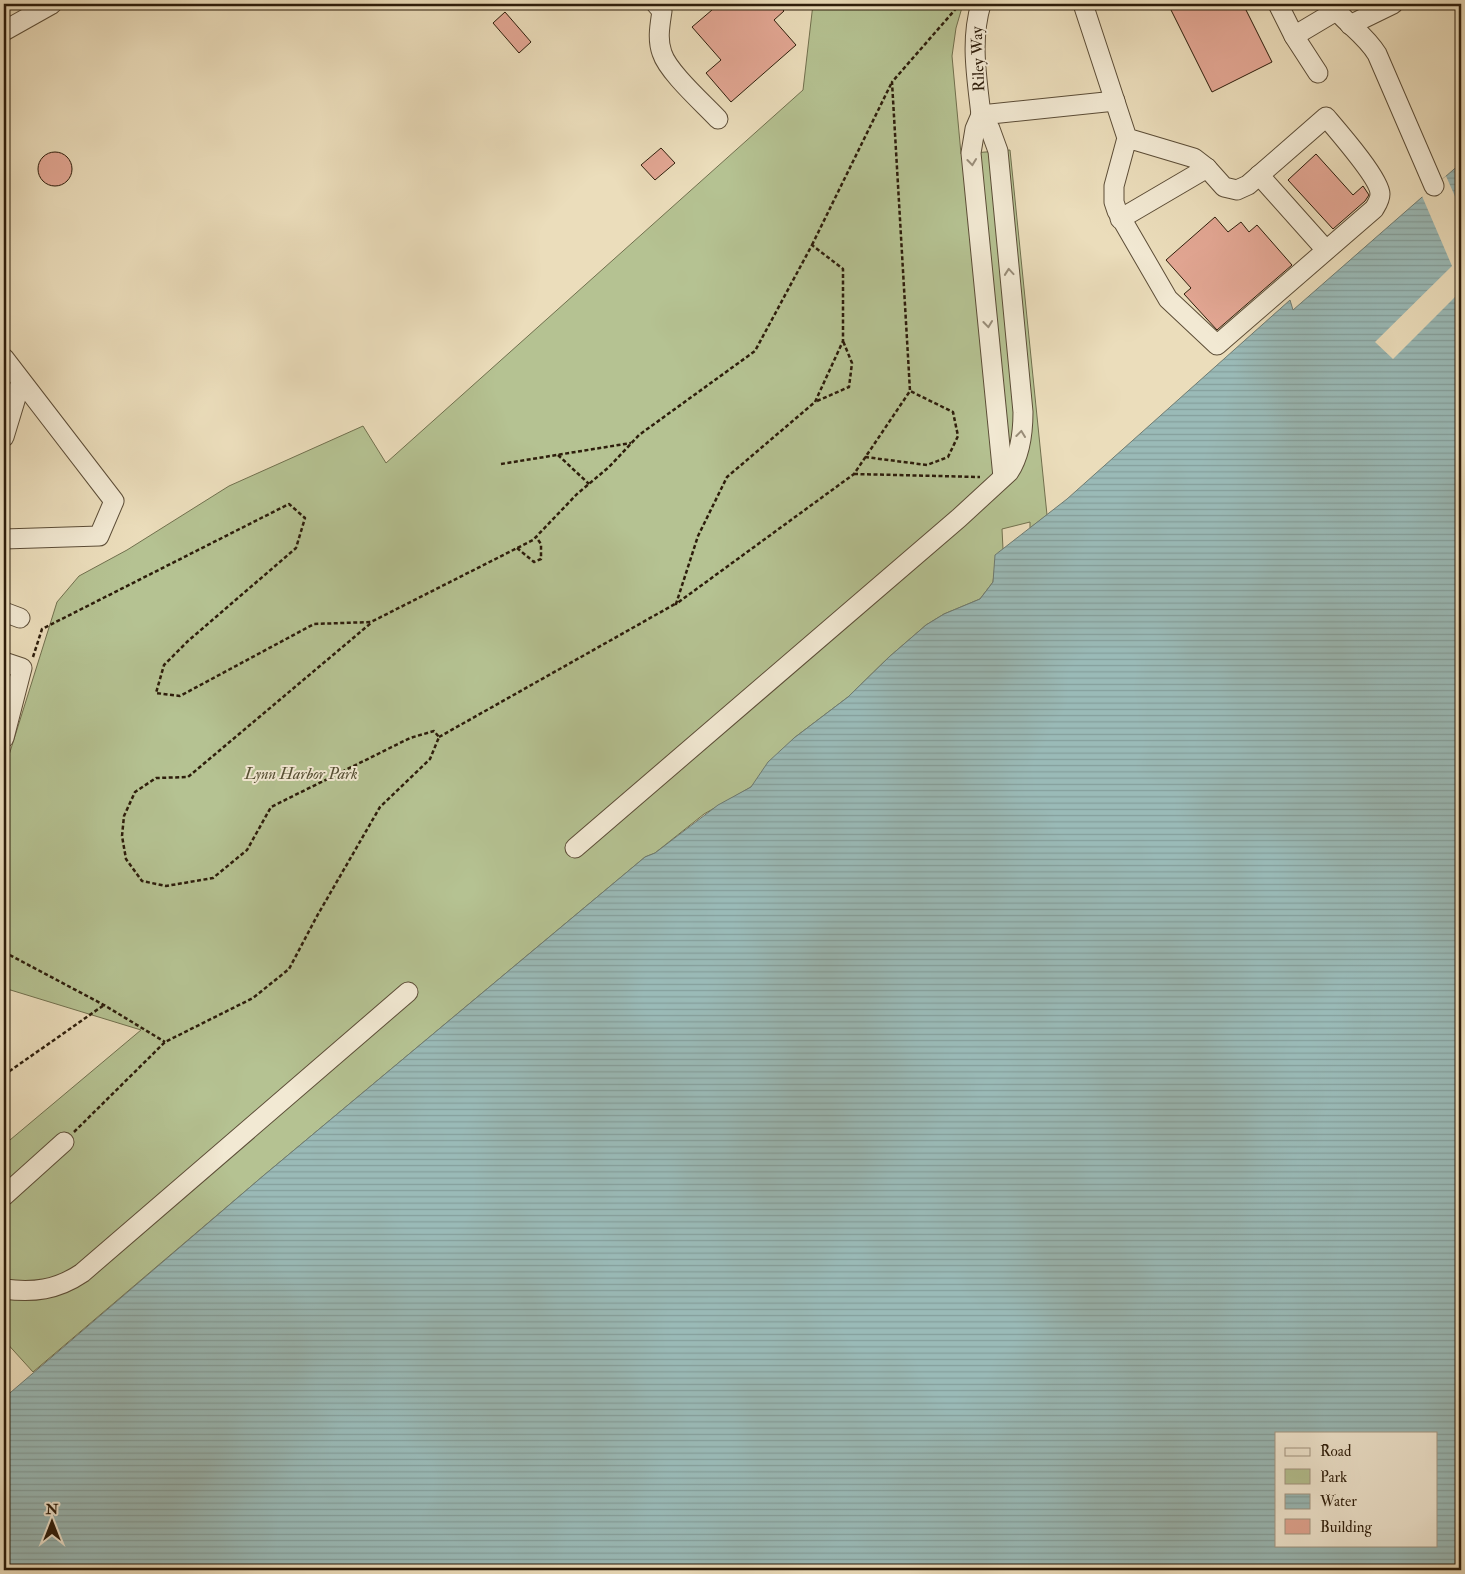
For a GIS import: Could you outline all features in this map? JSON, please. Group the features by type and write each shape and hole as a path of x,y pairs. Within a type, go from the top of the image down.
{"street":[{"path":"4,31 52,4"},
{"name":"Riley Way","path":"981,4 976,26 975,43 981,116"},
{"path":"1083,4 1127,138 1114,186 1114,202 1120,219 1139,246 1168,299 1217,345 1374,209 1380,194 1378,186 1351,146 1326,117 1242,189 1231,190 1220,183 1207,168 1194,158 1127,138"},
{"path":"1278,4 1294,36 1318,73"},
{"path":"1350,25 1393,4"},
{"path":"662,6 658,31 661,51 666,64 718,119"},
{"path":"1294,36 1333,7 1368,41 1377,54 1434,186"},
{"path":"981,116 1114,101"},
{"path":"981,116 975,129 971,153 1003,477"},
{"path":"575,848 921,551 1010,472 1017,457 1021,435 1022,412 998,151 990,129 981,116"},
{"path":"1120,219 1207,168"},
{"path":"1259,175 1326,250"},
{"path":"4,358 114,501 99,536 4,539"},
{"path":"4,437 21,380"},
{"path":"4,662 22,668 4,738"},
{"path":"4,1289 30,1291 50,1288 67,1282 82,1273 408,992"},
{"path":"4,1196 64,1142"}],"path":[{"path":"439,737 434,732 410,738 272,807 247,850 213,878 166,886 142,881 126,859 122,836 124,816 135,792 156,778 188,777 371,622 533,540 577,494 609,467 639,435 755,351 812,245 892,82 960,4"},
{"path":"64,1142 165,1042 253,998 289,969 317,916 380,807 430,759 439,737 676,604 854,474 910,391 892,82"},
{"path":"676,604 698,536 728,477 815,402 849,387 852,363 843,341 843,269 812,245"},
{"path":"815,402 843,341"},
{"path":"866,457 927,465 948,457 958,436 953,412 910,391"},
{"path":"501,464 632,442"},
{"path":"558,455 589,484"},
{"path":"854,474 1003,477"},
{"path":"31,666 42,629 289,504 305,518 296,548 188,641 164,665 156,693 180,696 314,624 371,622"},
{"path":"517,548 534,562 541,559 542,544 536,536"},
{"path":"4,952 104,1005 165,1042"},
{"path":"4,1075 104,1005"}],"green space":[{"name":"Lynn Harbor Park","path":"813,4 963,4 956,28 952,56 961,154 1010,150 1047,515 1030,528 1030,522 1002,529 1003,549 996,557 993,582 980,599 944,614 926,625 889,657 848,697 794,738 751,787 704,814 655,853 645,857 263,1176 33,1372 4,1340 4,1145 141,1030 4,988 4,771 57,602 79,576 127,550 229,486 363,426 386,463 803,90"}],"water":[{"path":"1461,163 1461,1570 4,1570 4,1398 263,1176 645,857 655,853 718,805 751,787 768,762 794,738 848,697 889,657 926,625 944,614 980,599 993,582 995,555 1067,499 1290,300 1293,310"}],"pier":[{"path":"1446,176 1461,210 1461,291 1393,359 1375,342 1452,266 1422,196"}],"building":[{"path":"719,4 778,4 784,11 774,20 796,45 731,102 706,73 721,60 692,27"},
{"path":"1168,4 1243,4 1272,62 1212,92"},
{"path":"505,12 531,42 519,53 493,23"},
{"path":"661,148 675,163 655,180 641,165"},
{"path":"55,152 62,153 67,157 71,162 71,176 67,181 62,185 55,186 48,185 43,181 39,176 38,169 39,162 43,157 48,153"},
{"path":"1316,154 1353,195 1363,186 1369,195 1365,201 1333,229 1288,180"},
{"path":"1215,217 1228,232 1241,222 1249,232 1257,225 1292,265 1217,330 1184,294 1191,288 1166,260"}]}
